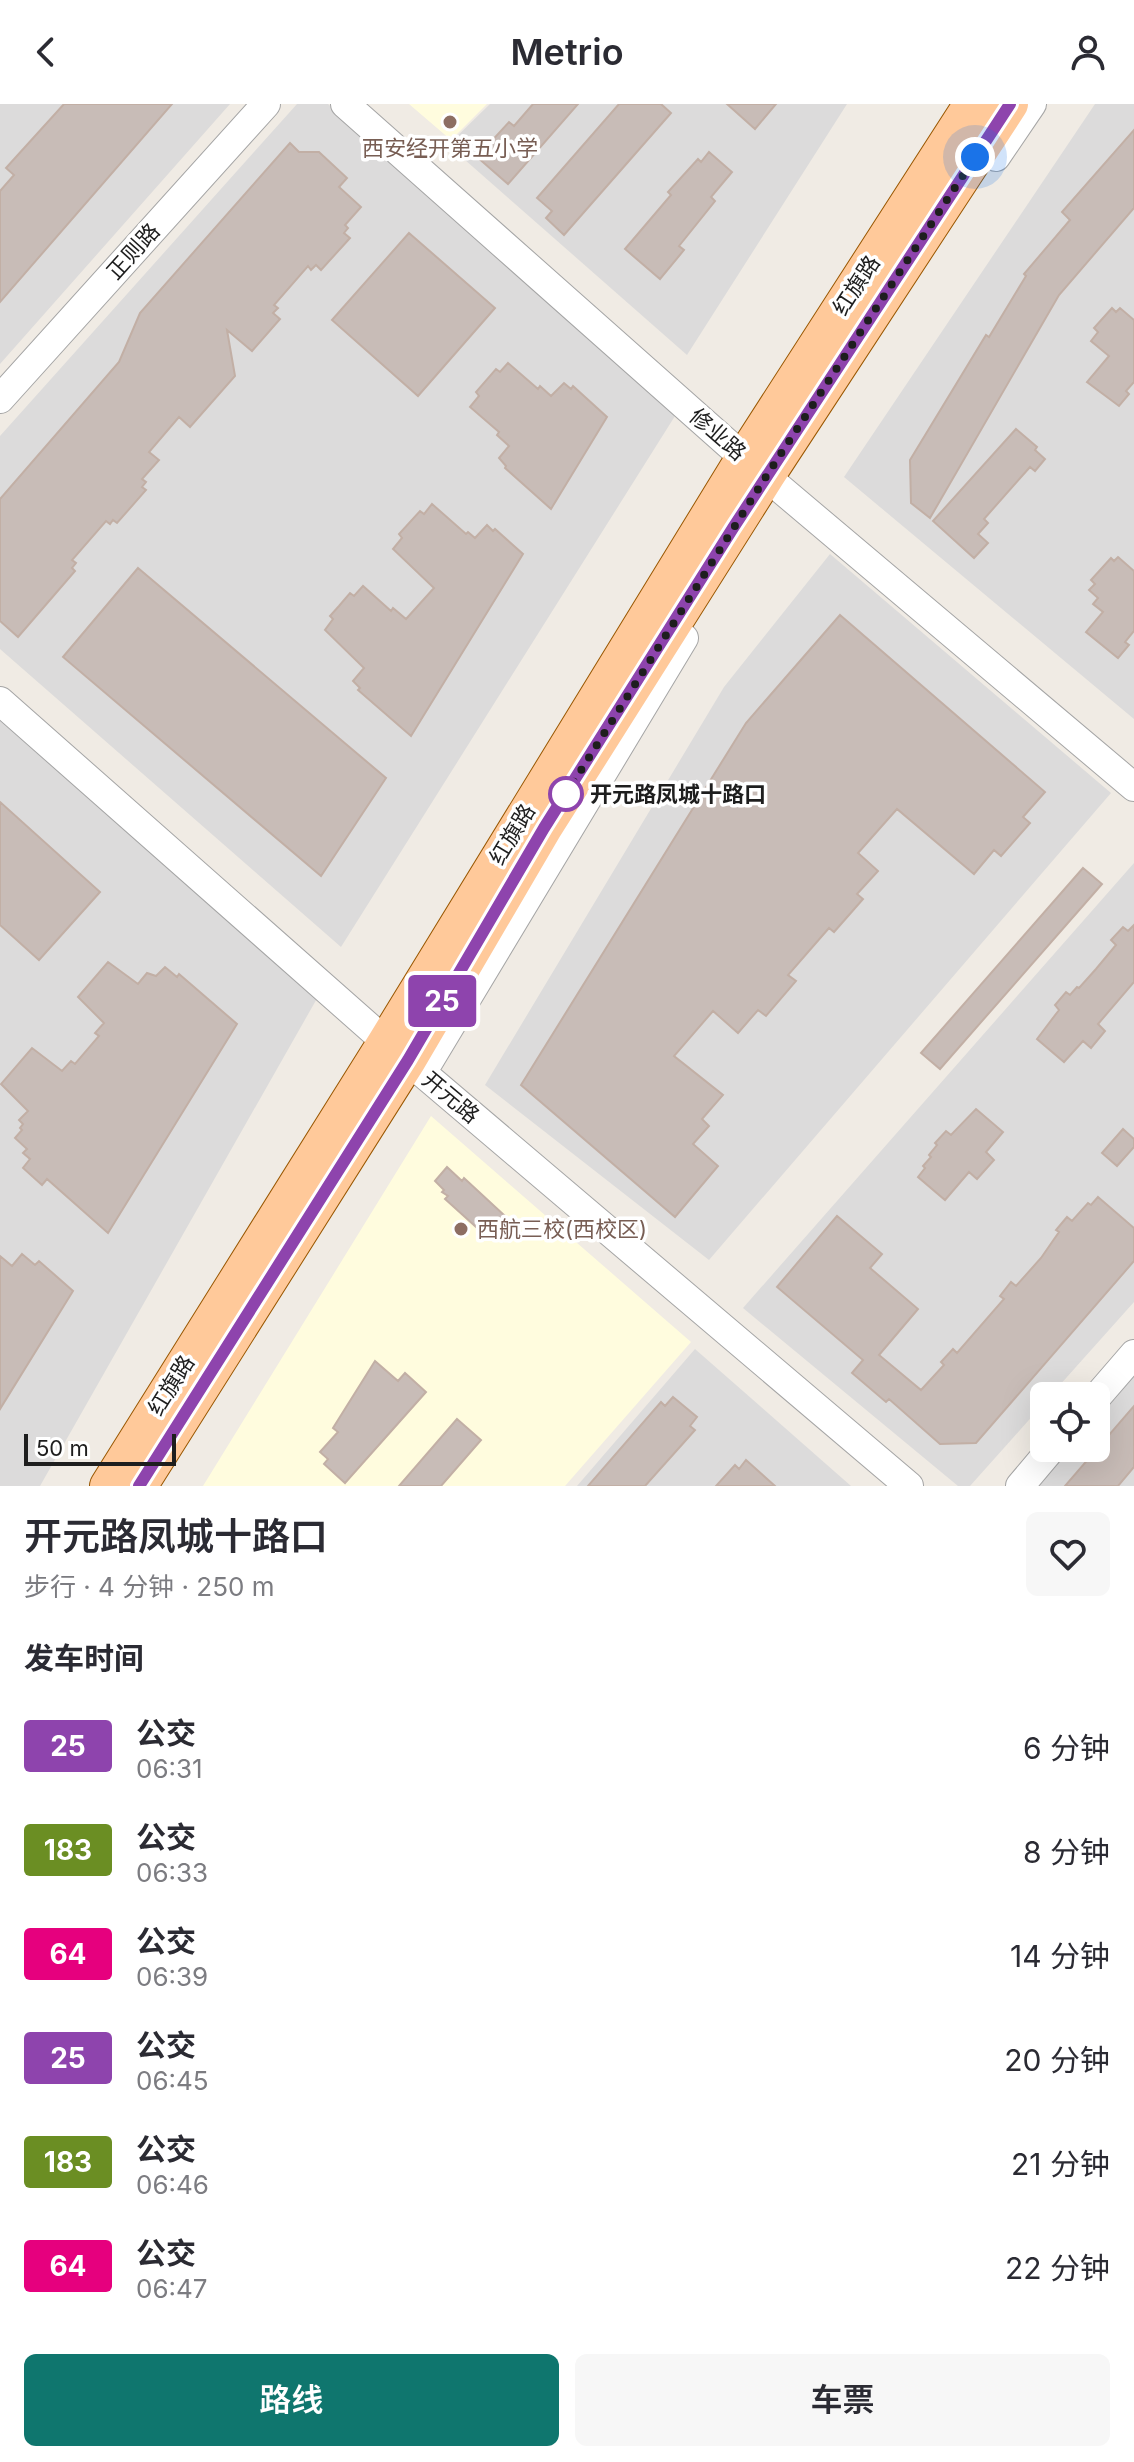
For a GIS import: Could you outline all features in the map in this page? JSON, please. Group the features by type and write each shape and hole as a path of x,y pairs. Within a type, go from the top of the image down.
{"main road":[{"name":"红旗路","path":"139,1486 406,1058 763,472 972,104"},
{"name":"红旗路","path":"763,472 1010,104"},
{"name":"红旗路","path":"108,1486 406,1058"}],"street":[{"name":"正则路","path":"0,399 266,104"},
{"name":"修业路","path":"345,104 763,472 1134,787"},
{"path":"406,1058 763,472 893,308 1032,104"},
{"name":"开元路","path":"0,701 406,1058 909,1486"},
{"path":"1110,1382 1134,1354"},
{"path":"1020,1486 1040,1462"}],"shaded area":[{"path":"0,104 230,104 0,364"},
{"path":"297,104 328,104 675,416 341,947 0,649 0,436"},
{"name":"西安经开第五小学","path":"409,104 487,104 451,140"},
{"path":"490,104 847,104 687,355 448,145"},
{"path":"1095,104 1134,104 1134,719 844,477"},
{"path":"830,554 1111,793 709,1260 485,1085 724,687"},
{"path":"0,712 319,995 40,1486 0,1486"},
{"path":"1134,863 1134,1302 1063,1382 1030,1382 1030,1419 970,1486 958,1486 743,1308"},
{"name":"西航三校(西校区)","path":"431,1116 691,1342 565,1486 203,1486"},
{"path":"695,1349 851,1486 577,1486"},
{"path":"1134,1374 1134,1486 1036,1486 1057,1462 1110,1462 1110,1402"}],"building":[{"path":"64,104 172,104 0,302 0,191 14,175 6,168"},
{"path":"533,104 578,104 508,184 477,157 509,122 514,126"},
{"path":"619,104 661,104 671,113 564,235 546,218 552,211 537,198"},
{"path":"727,104 776,104 755,129"},
{"path":"1134,130 1134,208 1059,295 930,518 911,503 910,460 986,335 989,337 1026,276 1024,274 1070,220 1062,212"},
{"path":"290,143 299,152 319,152 347,178 339,187 361,207 345,225 348,228 344,233 350,238 321,270 316,265 311,270 308,266 274,305 278,308 273,313 280,319 252,351 227,330 235,376 190,427 179,417 149,452 159,460 142,479 146,482 142,487 146,490 117,523 106,521 72,560 76,563 72,568 75,571 18,637 0,621 0,499 119,362 140,313"},
{"path":"709,152 732,172 711,197 715,201 679,246 684,250 660,279 625,249 671,195 668,192 698,159 701,162"},
{"path":"409,233 495,308 418,396 332,320"},
{"path":"1112,308 1116,312 1120,308 1134,320 1134,382 1119,406 1087,382 1109,356 1091,341 1098,332 1094,328"},
{"path":"508,363 551,396 564,383 571,389 573,386 607,417 551,509 505,468 499,458 509,446 497,435 499,432 470,407 479,396 476,392 496,369 500,372"},
{"path":"1016,429 1037,447 1035,450 1045,459 1035,471 1030,467 984,519 988,523 978,534 988,543 974,558 933,521"},
{"path":"432,504 466,534 468,532 475,538 487,525 523,554 411,736 358,690 360,688 353,681 364,668 325,630 333,619 330,616 350,593 354,596 363,586 391,611 393,608 406,619 434,588 393,549 402,538 399,534 420,511 424,514"},
{"path":"1118,557 1134,571 1134,631 1125,642 1129,645 1118,658 1086,632 1103,612 1093,604 1098,598 1089,590 1095,584 1091,580 1111,558 1114,561"},
{"path":"138,568 386,778 321,876 63,657"},
{"path":"840,615 1045,792 1023,817 1030,823 1001,856 994,850 974,874 897,809 858,853 878,871 857,894 863,899 834,932 829,928 788,975 796,981 766,1016 758,1010 738,1033 713,1011 674,1056 723,1095 702,1119 709,1126 693,1144 718,1166 675,1217 521,1085 746,723"},
{"path":"0,802 100,892 39,960 0,925"},
{"path":"1083,868 1102,884 940,1069 921,1053"},
{"path":"1134,925 1134,982 1098,1024 1105,1031 1091,1048 1083,1041 1064,1062 1037,1039 1059,1010 1055,1005 1066,992 1070,995 1096,969 1116,945 1111,940 1123,927 1128,931"},
{"path":"108,962 138,984 147,973 156,976 165,967 177,977 179,974 237,1024 108,1233 47,1179 42,1185 23,1168 30,1159 23,1153 27,1149 15,1138 22,1130 23,1124 19,1120 28,1111 1,1084 32,1048 62,1071 71,1061 75,1064 99,1036 95,1033 104,1023 78,997"},
{"path":"976,1109 1003,1132 986,1152 994,1160 977,1179 969,1172 945,1200 918,1177 937,1145 935,1143 946,1131 951,1135"},
{"path":"1123,1129 1134,1139 1134,1147 1117,1166 1102,1153"},
{"path":"447,1167 462,1181 464,1178 504,1215 485,1235 445,1199 448,1196 435,1181"},
{"path":"1098,1197 1134,1228 1134,1261 976,1443 940,1444 889,1399 886,1402 852,1373 863,1360 777,1287 837,1216 882,1254 870,1268 918,1309 879,1355 921,1390 944,1365 941,1362 953,1349 957,1353 1004,1299 1000,1296 1011,1282 1016,1286 1041,1258 1067,1217 1072,1221"},
{"path":"22,1254 35,1265 39,1261 73,1291 0,1409 0,1256 12,1266"},
{"path":"375,1361 398,1381 405,1373 426,1392 345,1483 324,1464 328,1459 320,1452 338,1432 333,1428"},
{"path":"673,1397 697,1417 690,1426 695,1430 645,1486 588,1486 661,1402 665,1406"},
{"path":"1134,1406 1134,1467 1118,1486 1065,1486 1086,1462 1110,1462 1110,1434"},
{"path":"457,1419 481,1440 441,1486 399,1486"},
{"path":"746,1460 775,1486 716,1486 735,1465 739,1469"}],"bus line":[{"name":"25","path":"139,1486 408,1060 544,828 733,528 1010,104"}],"place":[{"name":"西安经开第五小学","path":"450,122"},
{"name":"开元路凤城十路口","path":"566,794"},
{"name":"西航三校(西校区)","path":"461,1229"}],"route":[{"path":"566,794 767,475 975,157"}]}
